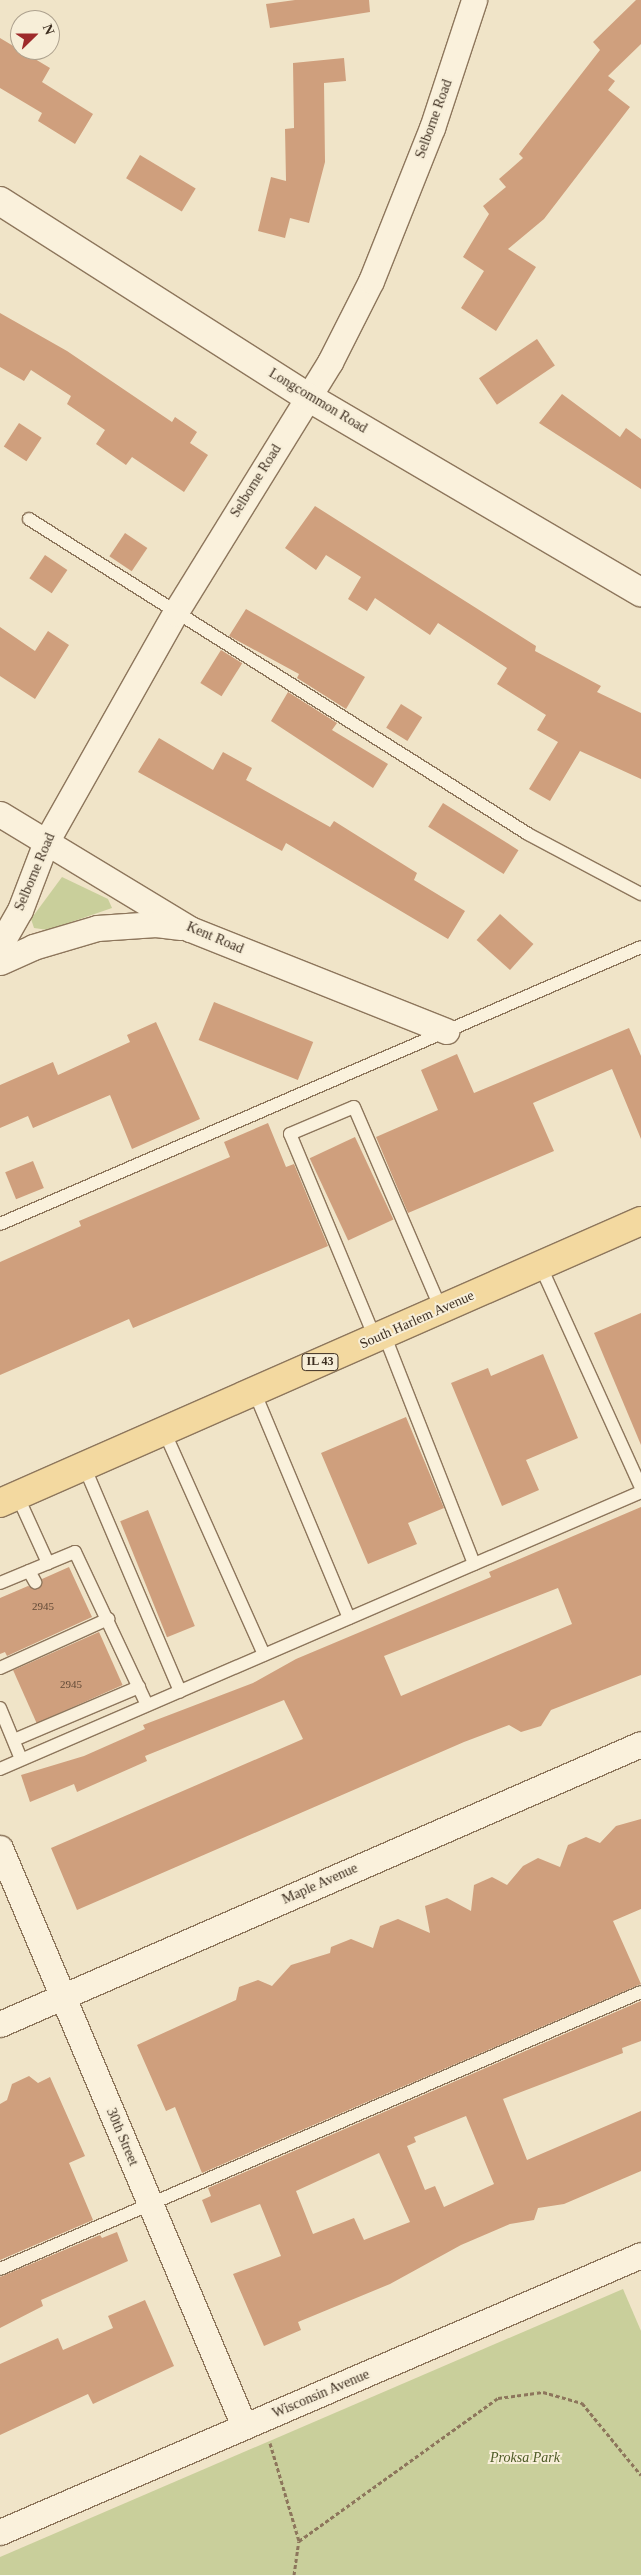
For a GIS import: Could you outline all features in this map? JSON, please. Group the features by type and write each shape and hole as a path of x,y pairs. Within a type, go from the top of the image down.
{"main road":[{"name":"South Harlem Avenue","path":"9,1499 641,1221"}],"street":[{"name":"Selborne Road","path":"0,945 20,910 46,842 174,613 308,397 371,281 432,128 474,0"},
{"name":"Longcommon Road","path":"0,202 308,397 641,592"},
{"name":"Kent Road","path":"0,814 190,928 446,1031"},
{"path":"0,962 33,947 97,928 156,924 190,928"},
{"name":"Maple Avenue","path":"0,2024 641,1744"},
{"name":"30th Street","path":"0,1848 244,2426"},
{"name":"Wisconsin Avenue","path":"0,2532 244,2426 638,2264"}],"lane":[{"path":"29,519 174,613 528,834 641,894"},
{"path":"0,1224 641,947"},
{"path":"441,1309 354,1107 290,1134 380,1336 474,1564"},
{"path":"540,1265 641,1488"},
{"path":"254,1391 349,1618"},
{"path":"164,1431 264,1655"},
{"path":"84,1466 180,1691"},
{"path":"0,1769 641,1492"},
{"path":"9,1499 48,1563"},
{"path":"0,1582 32,1576 48,1563 75,1552 147,1705"},
{"path":"0,1668 24,1650 60,1634 108,1619"},
{"path":"14,1740 139,1687"},
{"path":"1,1713 21,1759"},
{"path":"0,2269 150,2202 641,1992"}],"path":[{"path":"299,2542 498,2398 543,2392 582,2403 641,2474"},
{"path":"269,2441 299,2542 294,2575"}],"green space":[{"path":"62,877 108,899 112,908 48,930 34,928 31,919"},
{"name":"Proksa Park","path":"623,2289 641,2331 641,2575 0,2575 0,2557"}],"building":[{"path":"295,0 369,0 370,12 270,28 266,4"},
{"path":"636,0 641,0 641,44 608,76 615,81 608,90 630,107 544,219 508,249 536,267 496,331 461,308 484,271 463,257 489,214 483,206 506,187 499,179 523,158 519,154 600,50 593,42"},
{"path":"0,38 10,44 10,60 37,60 50,68 42,82 93,114 75,144 38,121 42,113 0,88"},
{"path":"344,58 346,81 324,83 325,162 309,223 290,218 285,238 258,231 271,177 286,181 285,129 294,128 293,63"},
{"path":"140,155 196,188 182,212 126,178"},
{"path":"0,313 67,351 172,422 175,417 197,432 190,443 208,455 184,492 132,457 126,465 96,444 105,430 67,404 71,396 31,370 24,381 0,367"},
{"path":"537,339 555,366 497,405 479,378"},
{"path":"562,394 620,437 626,428 641,439 641,489 539,423"},
{"path":"19,423 42,438 26,461 4,446"},
{"path":"315,506 536,646 535,651 601,686 597,692 641,713 641,779 580,751 550,801 529,789 558,742 537,730 546,715 497,684 507,668 438,623 430,635 375,598 367,611 348,599 361,577 326,555 316,570 285,548"},
{"path":"125,533 147,548 132,571 109,556"},
{"path":"45,555 67,570 52,593 29,578"},
{"path":"246,609 365,677 346,709 297,678 299,674 229,636"},
{"path":"0,627 35,651 48,631 69,645 35,699 0,676"},
{"path":"221,650 242,663 222,696 200,683"},
{"path":"288,692 337,723 332,730 388,764 373,788 271,721"},
{"path":"401,704 422,717 407,741 386,728"},
{"path":"159,738 213,770 223,752 252,768 246,780 330,827 334,821 417,873 414,880 465,911 448,939 286,843 282,851 138,772"},
{"path":"443,803 518,850 504,874 428,827"},
{"path":"500,914 533,944 510,970 477,940"},
{"path":"214,1002 313,1042 298,1080 199,1040"},
{"path":"156,1022 200,1119 132,1149 110,1095 33,1128 28,1116 0,1128 0,1085 53,1062 58,1075 130,1042 127,1035"},
{"path":"629,1028 641,1056 641,1139 612,1069 533,1103 554,1151 408,1213 376,1137 438,1110 421,1070 457,1054 474,1093"},
{"path":"268,1123 286,1167 294,1164 328,1246 133,1328 129,1319 0,1375 0,1262 81,1226 79,1221 230,1157 224,1142"},
{"path":"355,1137 393,1219 348,1241 310,1158"},
{"path":"33,1161 44,1188 16,1199 5,1172"},
{"path":"641,1313 641,1445 594,1333"},
{"path":"543,1354 578,1438 526,1460 539,1490 502,1506 451,1383 488,1368 491,1376"},
{"path":"406,1417 444,1508 408,1523 417,1544 368,1564 321,1453"},
{"path":"641,1507 641,1675 551,1710 541,1726 521,1732 509,1725 464,1742 77,1910 51,1848 303,1739 284,1700 145,1756 147,1761 77,1792 74,1784 30,1802 21,1775 84,1756 145,1729 143,1725 253,1683 296,1659 491,1577 489,1572","holes":["558,1588 572,1624 401,1696 384,1656"]},
{"path":"148,1510 195,1626 167,1637 120,1521"},
{"path":"69,1567 92,1617 7,1656 5,1652 0,1654 0,1598 28,1586 38,1589 42,1579"},
{"path":"99,1632 123,1685 37,1723 13,1670"},
{"path":"641,1819 641,1909 613,1921 641,1984 202,2173 175,2107 166,2111 137,2045 236,2000 239,1987 258,1980 272,1986 291,1965 330,1953 331,1947 351,1939 373,1948 380,1926 398,1919 430,1933 425,1906 447,1898 471,1911 474,1885 492,1877 507,1885 523,1866 538,1858 560,1867 568,1845 586,1837 600,1843 616,1826"},
{"path":"641,2001 641,2041 622,2048 623,2053 503,2099 527,2160 641,2111 641,2171 564,2204 538,2208 534,2220 510,2224 461,2245 390,2284 298,2322 301,2330 264,2346 233,2274 281,2256 260,2204 211,2223 202,2200 211,2196 208,2188","holes":["466,2116 494,2184 444,2207 435,2186 425,2190 407,2146 416,2142 414,2137","379,2153 410,2222 364,2240 354,2218 313,2234 296,2191"]},
{"path":"29,2076 38,2083 50,2077 85,2156 69,2163 93,2220 0,2260 0,2104 7,2100 12,2084"},
{"path":"117,2232 128,2261 41,2300 43,2306 0,2328 0,2277 100,2235 102,2238"},
{"path":"145,2300 174,2366 93,2404 88,2394 0,2435 0,2364 58,2338 63,2350 113,2328 108,2316"}]}
